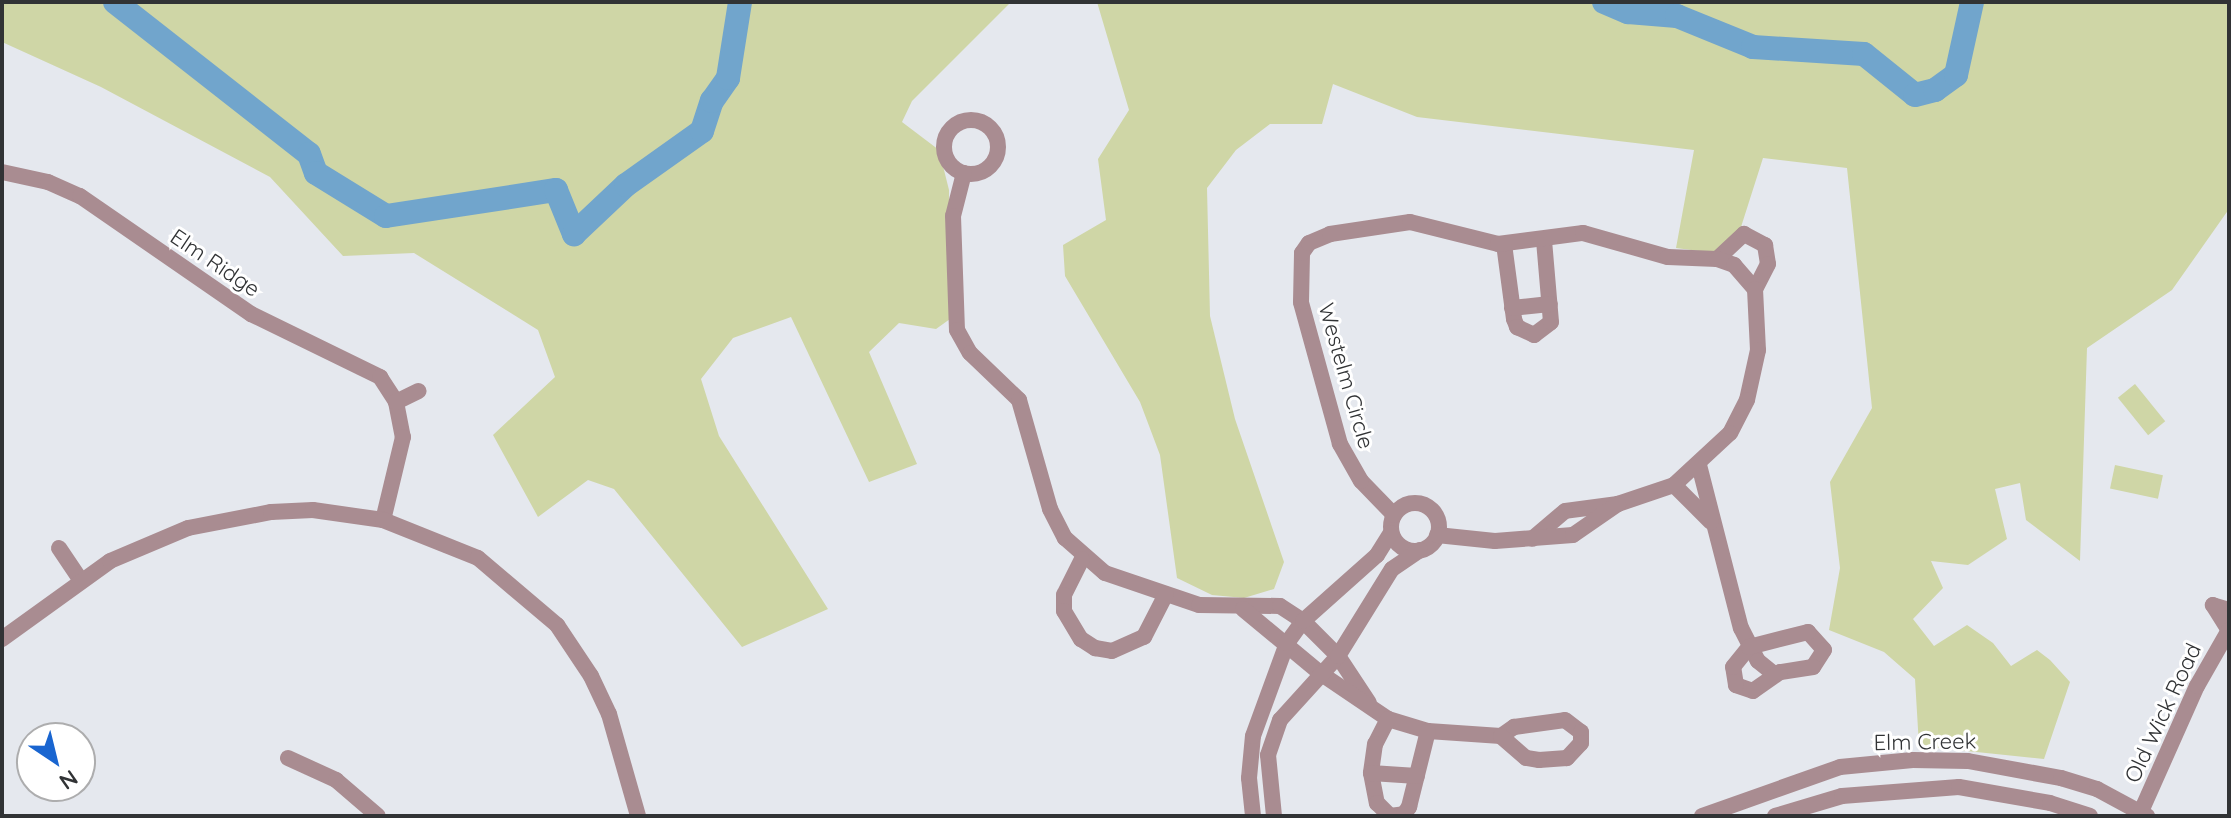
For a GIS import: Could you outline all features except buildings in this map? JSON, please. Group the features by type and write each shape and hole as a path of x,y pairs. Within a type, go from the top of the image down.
{"street":[{"name":"Elm Ridge","path":"2,172 48,182 80,196 251,314 370,369 396,402 403,437 383,520"},
{"path":"964,173 953,216 957,330 970,353 1019,400 1056,524 1082,559 1105,573 1199,605 1243,609 1280,606 1303,621 1338,656 1369,703"},
{"name":"Westelm Circle","path":"1394,515 1361,481 1340,444 1301,302 1302,253 1309,243 1330,234 1410,222 1478,242 1504,244 1583,233 1668,257 1717,259"},
{"path":"1532,539 1565,511 1618,504 1674,485 1730,433 1747,400 1758,350 1755,289 1769,253 1756,238 1744,234 1733,239 1717,259 1734,265 1755,289"},
{"path":"1504,244 1517,327 1534,335 1551,322 1544,240"},
{"path":"1512,308 1550,304"},
{"path":"396,402 419,391"},
{"path":"1699,465 1711,522 1749,647 1775,675"},
{"path":"1674,485 1711,522"},
{"path":"1253,816 1253,736 1287,643 1303,621 1369,563 1391,533 1394,515 1409,504 1427,507 1438,521 1437,535"},
{"path":"1274,816 1268,755 1274,735 1287,709 1338,656 1392,569 1437,535 1532,539 1573,535 1618,504"},
{"path":"2,639 80,579 148,542 229,517 313,510 383,520 478,558 557,625 609,714 638,816"},
{"path":"1391,533 1402,548 1420,550"},
{"path":"59,548 80,579"},
{"path":"1082,559 1064,595 1064,611 1081,639 1095,648 1112,651 1144,637 1166,594"},
{"name":"Old Wick Road","path":"2142,815 2197,686 2229,630 2213,605 2229,610"},
{"path":"1243,609 1320,673 1369,703 1388,719 1428,731 1501,736"},
{"path":"1808,632 1822,643 1824,650 1813,667 1775,675 1753,691 1736,685 1733,667 1749,647 1808,632"},
{"path":"1388,719 1375,744 1371,773 1377,803 1390,816 1404,814 1409,807 1428,731"},
{"path":"288,758 336,780 378,816"},
{"name":"Elm Creek","path":"1702,816 1840,767 1968,761 2061,778 2097,789 2142,815"},
{"path":"1371,773 1417,776"},
{"name":"Elm Creek","path":"1782,815 1842,796 1959,787 2050,803 2090,816"},
{"path":"1774,789 1782,815"}],"green space":[{"path":"2,2 1011,2 912,101 902,122 939,150 949,190 950,319 936,329 899,323 869,352 917,464 869,482 791,317 733,338 701,379 719,436 828,609 742,647 614,489 588,480 538,517 493,435 555,377 538,330 414,253 343,256 270,177 101,87 2,42"},
{"path":"1097,2 2229,2 2229,209 2172,290 2087,348 2080,561 2026,520 2020,483 1995,489 2007,539 1968,565 1931,561 1943,588 1913,619 1934,646 1967,625 1993,643 2011,666 2037,650 2050,660 2070,682 2044,759 1919,746 1915,679 1884,652 1829,630 1840,568 1830,482 1872,408 1847,168 1763,158 1741,227 1714,253 1676,248 1694,150 1417,117 1333,84 1322,124 1270,124 1236,150 1207,188 1210,316 1235,419 1284,562 1274,589 1244,598 1212,595 1177,578 1160,455 1140,402 1065,276 1063,245 1106,220 1098,159 1129,110"},
{"path":"2135,384 2165,421 2148,435 2118,398"},
{"path":"2115,465 2163,475 2158,499 2110,488"}],"waterway":[{"path":"115,2 309,154 316,173 386,216 556,190 574,234 626,185 702,131 712,101 728,78 740,2"},
{"path":"1604,2 1628,12 1677,16 1753,47 1864,54 1915,95 1935,90 1956,75 1972,2"}]}
